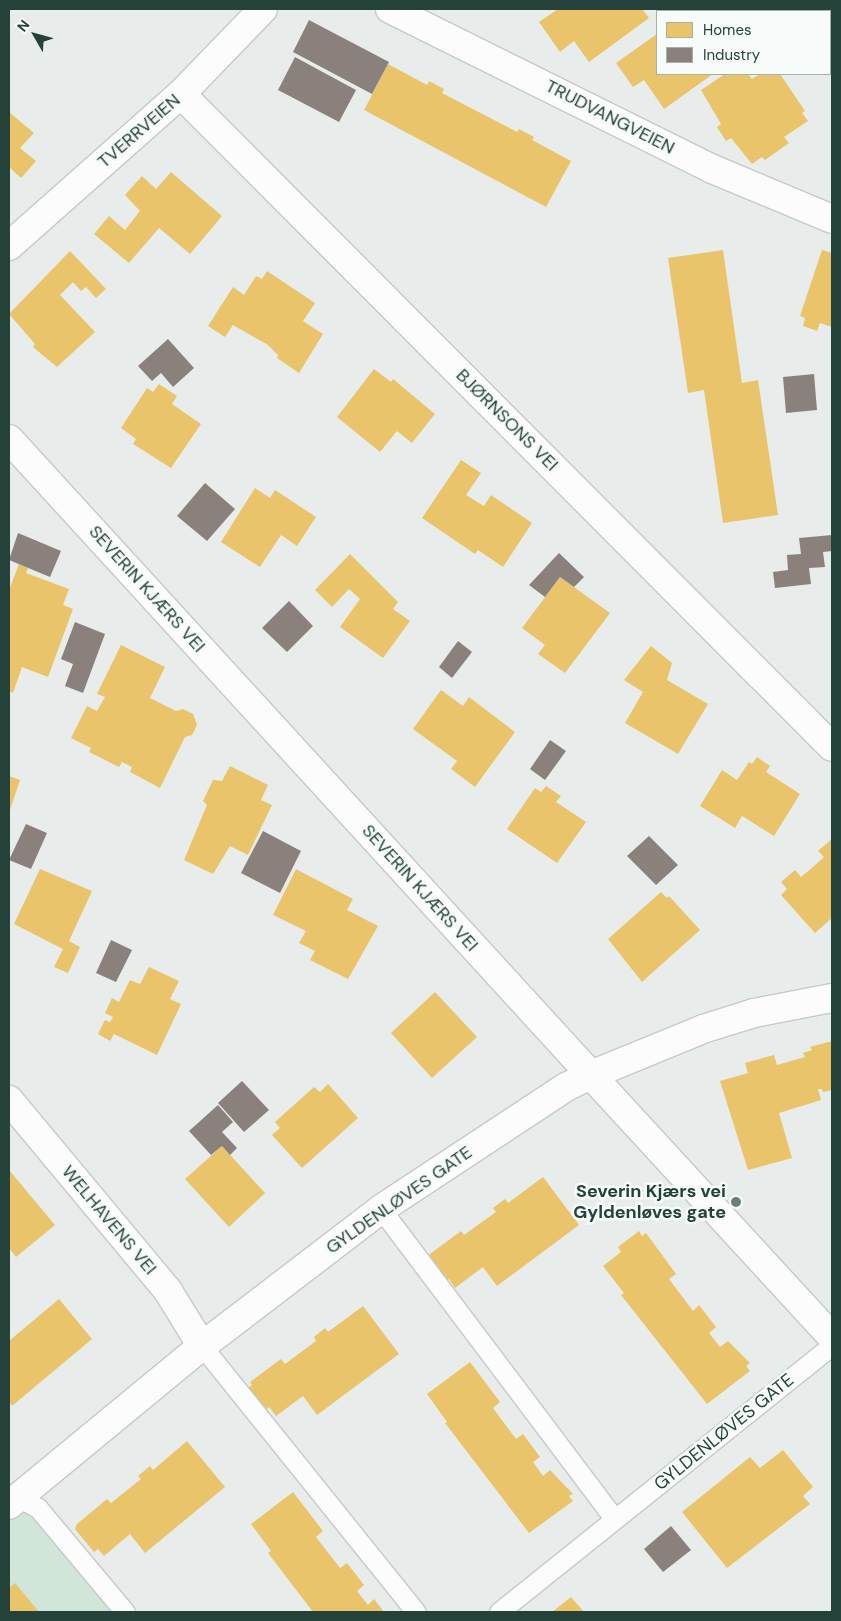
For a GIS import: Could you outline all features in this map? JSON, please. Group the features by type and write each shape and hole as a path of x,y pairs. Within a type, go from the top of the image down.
{"street":[{"name":"TVERRVEIEN","path":"9,246 182,94 263,9"},
{"name":"TRUDVANGVEIEN","path":"390,9 710,168 832,218"},
{"name":"BJØRNSONS VEI","path":"182,94 832,747"},
{"name":"SEVERIN KJÆRS VEI","path":"9,438 832,1338"},
{"name":"GYLDENLØVES GATE","path":"12,1495 381,1209 566,1087 703,1029 754,1013 832,998"},
{"name":"WELHAVENS VEI","path":"9,1100 168,1291 202,1346"}],"lane":[{"path":"381,1209 614,1519"},
{"path":"202,1346 416,1612"},
{"name":"GYLDENLØVES GATE","path":"499,1612 832,1346"},
{"path":"12,1495 38,1508 125,1612"}],"green space":[{"path":"18,1497 119,1612 9,1612 9,1505"}],"building: Homes":[{"path":"558,9 642,9 649,18 589,62 574,41 560,52 539,22"},
{"path":"656,35 656,75 712,75 664,109 644,80 633,87 616,63"},
{"path":"388,64 427,85 429,81 444,89 442,93 517,132 519,129 534,137 532,140 571,161 546,207 364,110"},
{"path":"724,75 749,75 752,79 758,75 781,75 805,111 802,113 808,121 784,137 789,143 765,160 762,157 752,164 731,138 726,141 717,127 721,124 701,90"},
{"path":"9,112 34,133 20,148 36,161 21,178 9,167"},
{"path":"171,172 222,216 190,254 159,228 129,263 94,234 109,216 125,230 140,211 125,195 142,176 156,189"},
{"path":"723,250 742,383 758,380 778,515 723,523 704,390 688,393 668,258"},
{"path":"822,250 832,253 832,327 820,323 817,331 803,326 805,318 800,316"},
{"path":"70,251 106,289 96,298 86,287 81,291 73,282 60,295 95,332 57,367 33,347 35,344 9,314"},
{"path":"267,271 315,303 303,321 323,334 299,373 277,358 278,355 268,345 233,325 225,337 208,326 233,287 244,295 256,276 262,279"},
{"path":"374,369 391,382 393,379 435,414 412,443 397,431 380,452 337,417"},
{"path":"159,384 177,396 172,404 201,424 171,468 133,444 136,439 121,428 147,388 153,392"},
{"path":"461,460 481,473 466,495 484,506 491,495 532,523 503,567 478,550 475,554 422,518"},
{"path":"255,488 270,498 275,490 316,517 297,546 281,535 260,567 221,542"},
{"path":"350,554 398,602 393,609 410,621 383,658 340,627 360,599 349,589 332,607 315,590"},
{"path":"19,564 28,568 26,573 69,589 63,605 73,609 48,677 22,667 13,693 9,691 9,590"},
{"path":"560,577 610,613 565,673 538,654 545,645 522,628"},
{"path":"121,645 165,667 150,698 176,711 183,709 193,714 197,725 192,735 185,737 160,788 130,772 132,767 122,762 119,767 89,752 91,748 71,738 87,706 97,711 105,697 97,694"},
{"path":"651,646 672,663 667,680 708,704 678,754 625,723 643,692 624,680"},
{"path":"441,690 463,706 469,697 515,732 475,787 451,769 457,761 413,729"},
{"path":"757,757 770,766 766,772 800,794 774,836 742,816 735,828 700,806 722,770 737,780 749,762 752,764"},
{"path":"230,766 268,785 261,800 272,805 248,855 230,846 213,874 184,860 207,805 203,801 213,780 222,781"},
{"path":"9,776 20,780 9,813"},
{"path":"546,786 561,796 556,802 586,822 557,863 507,829 535,788 541,792"},
{"path":"832,839 832,918 815,933 781,895 787,889 781,882 795,870 801,877 813,867 824,857 818,851"},
{"path":"40,869 92,891 69,941 80,947 68,973 54,967 63,949 14,924"},
{"path":"296,869 353,899 347,910 378,926 348,979 310,960 315,951 299,943 306,931 273,915"},
{"path":"661,892 667,898 669,896 700,930 642,982 608,939"},
{"path":"149,967 179,981 170,999 181,1004 157,1055 114,1034 110,1041 98,1034 105,1020 110,1022 113,1017 105,1013 112,998 119,1002 130,980 140,984"},
{"path":"435,992 477,1037 432,1078 391,1033"},
{"path":"832,1041 832,1090 823,1092 822,1089 818,1089 821,1100 779,1113 792,1158 748,1170 720,1081 748,1073 745,1063 774,1055 777,1065 805,1057 803,1053 812,1050 810,1047"},
{"path":"328,1084 358,1118 302,1168 272,1135 280,1128 275,1122 314,1087 320,1092"},
{"path":"222,1146 265,1193 229,1227 185,1179"},
{"path":"9,1170 55,1225 16,1257 9,1248"},
{"path":"543,1177 579,1225 497,1286 483,1267 455,1288 449,1279 444,1282 427,1259 430,1254 461,1231 464,1235 496,1212 493,1208 505,1199 508,1203"},
{"path":"639,1231 642,1236 646,1233 676,1274 669,1279 693,1311 699,1305 716,1327 709,1333 720,1347 728,1341 750,1363 746,1366 750,1371 707,1404 621,1295 624,1293 603,1266 621,1252 618,1247"},
{"path":"59,1299 92,1339 12,1406 9,1401 9,1341"},
{"path":"363,1306 399,1354 317,1415 303,1396 276,1416 269,1407 265,1411 248,1388 252,1385 250,1382 281,1359 285,1364 316,1341 314,1337 325,1328 328,1332"},
{"path":"470,1362 500,1402 493,1408 516,1439 523,1434 540,1457 533,1462 543,1476 550,1470 573,1494 569,1496 573,1501 529,1533 445,1423 447,1422 427,1394"},
{"path":"187,1441 225,1487 145,1553 130,1534 104,1556 98,1549 94,1552 75,1529 77,1524 107,1499 111,1503 141,1479 138,1476 150,1466 153,1470"},
{"path":"783,1450 813,1487 803,1496 810,1504 727,1568 682,1512 750,1457 760,1468"},
{"path":"293,1492 323,1531 316,1537 340,1568 347,1563 364,1585 357,1591 368,1605 374,1599 384,1612 313,1612 268,1553 271,1551 251,1524"},
{"path":"15,1583 39,1612 9,1612 9,1588"},
{"path":"571,1597 584,1612 552,1612"}],"building: Industry":[{"path":"309,20 389,62 372,94 293,52"},
{"path":"295,57 356,90 339,122 278,90"},
{"path":"168,339 194,368 173,387 161,373 152,381 138,366"},
{"path":"814,374 817,410 786,413 783,377"},
{"path":"205,483 235,509 207,541 177,516"},
{"path":"18,533 61,551 50,577 9,560"},
{"path":"832,535 832,551 823,552 825,567 809,568 811,584 775,588 773,572 788,570 787,555 801,554 799,538"},
{"path":"559,553 584,577 574,587 560,577 545,597 529,585"},
{"path":"289,601 313,626 287,652 262,628"},
{"path":"75,622 105,634 83,693 65,686 73,664 61,659"},
{"path":"458,641 472,652 452,678 439,667"},
{"path":"550,740 566,751 545,780 530,769"},
{"path":"26,824 47,833 31,869 9,860"},
{"path":"263,831 301,851 280,893 241,873"},
{"path":"649,836 678,865 656,885 627,856"},
{"path":"111,940 132,950 116,982 96,973"},
{"path":"242,1081 269,1110 244,1132 218,1103"},
{"path":"218,1105 233,1122 222,1132 237,1148 230,1155 222,1146 211,1155 189,1131"},
{"path":"671,1526 691,1550 663,1572 644,1549"}],"place":[{"name":"Severin Kjærs vei Gyldenløves gate","path":"736,1202"}]}
